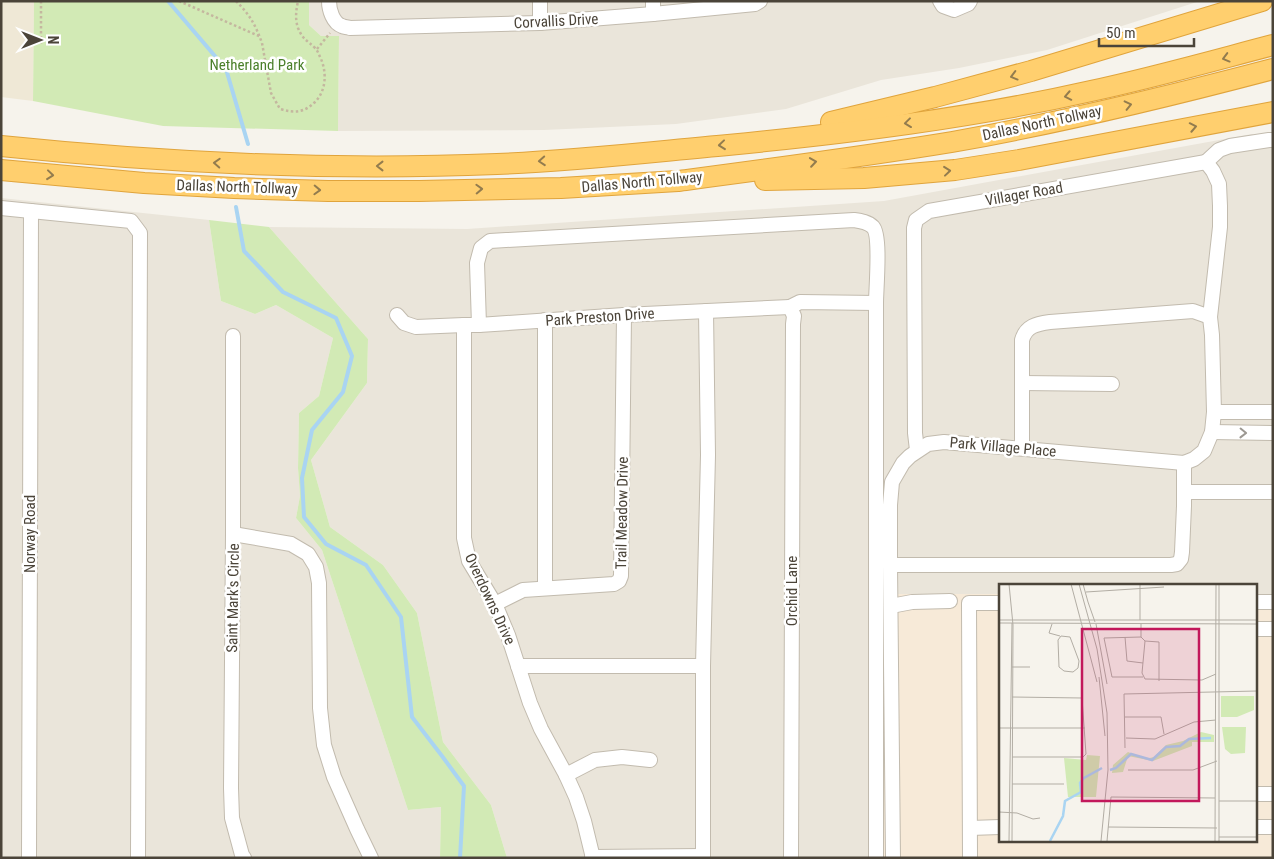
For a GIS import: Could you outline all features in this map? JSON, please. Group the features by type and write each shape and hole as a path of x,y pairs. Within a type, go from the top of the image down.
{"highway":[{"path":"771,140 802,128 1031,72 1262,1"},
{"name":"Dallas North Tollway","path":"1,146 223,163 319,166 409,167 591,158 771,140 939,119 1029,104 1091,91 1273,45"},
{"name":"Dallas North Tollway","path":"1,170 144,183 328,191 561,188 678,181 952,142 1125,106 1273,69"},
{"path":"678,181 864,178 955,170 1270,114"}],"street":[{"path":"329,1 332,17"},
{"path":"540,1 540,23"},
{"name":"Corvallis Drive","path":"332,17 340,26 350,28 540,23 653,8 755,4 760,1"},
{"path":"940,1 943,6 954,10 968,4 970,1"},
{"path":"890,565 1171,566 1177,564 1181,559 1182,552 1184,463 1194,459 1204,451 1212,432 1214,412 1210,317 1220,227 1220,206 1219,184 1206,162 1219,150 1230,146 1273,140"},
{"name":"Villager Road","path":"917,450 914,423 914,228 916,220 929,211 1206,162"},
{"path":"1,208 131,221 140,232 138,858"},
{"name":"Norway Road","path":"29,858 32,211"},
{"path":"479,325 477,262 481,248 490,241 854,220 874,228 878,240 876,303 876,858"},
{"name":"Park Preston Drive","path":"397,315 404,323 416,327 790,307 800,302 876,303"},
{"name":"Orchid Lane","path":"790,307 794,316 791,858"},
{"path":"592,857 703,857 703,666 708,455 706,311"},
{"path":"1022,448 1022,340 1028,328 1050,322 1193,311 1210,317"},
{"name":"Trail Meadow Drive","path":"495,604 523,590 614,584 619,581 621,576 624,315"},
{"path":"545,320 545,588"},
{"name":"Overdowns Drive","path":"464,325 464,538 469,561 495,604 508,635 541,729 566,775 584,821 592,857"},
{"name":"Saint Mark's Circle","path":"234,336 231,788 232,818 244,858"},
{"path":"1022,383 1112,384"},
{"path":"1214,412 1273,412"},
{"path":"1212,432 1273,433"},
{"name":"Park Village Place","path":"893,858 890,505 892,482 903,463 917,450 928,444 944,442 1184,463"},
{"path":"1184,492 1273,492"},
{"path":"233,534 291,544 308,554 316,567 319,583 320,708 324,745 334,777 371,858"},
{"path":"891,606 912,602 950,601"},
{"path":"1256,602 1273,602"},
{"path":"970,858 969,603 999,603"},
{"path":"1256,629 1273,629"},
{"path":"518,666 703,666"},
{"path":"566,775 595,760 622,757 650,760"},
{"path":"1256,794 1273,794"},
{"path":"1256,827 1273,827"},
{"path":"970,828 999,828"}],"path":[{"path":"41,1 41,44 43,44"},
{"path":"179,1 259,36"},
{"path":"236,1 253,21 262,42 271,93 280,109 293,113 309,108 320,97 326,74 317,49 301,36 297,26 298,1"},
{"path":"317,49 330,34 332,17"}],"shaded area":[{"path":"1,1 34,1 33,101 1,97"},
{"path":"309,1 1200,1 1047,50 959,68 881,80 786,109 676,124 544,130 338,131 339,36 321,36 309,25"},
{"path":"1252,134 1273,144 1273,596 1256,596 1256,584 999,584 999,594 882,594 881,858 507,858 491,805 443,742 417,613 383,565 330,527 311,460 367,383 368,339 269,227 467,229 884,201"},
{"path":"1,198 209,220 221,301 255,314 276,305 333,338 319,396 299,413 298,468 300,496 296,518 322,550 408,810 441,807 440,858 1,858"},
{"path":"882,594 999,594 999,842 1256,842 1256,596 1273,596 1273,858 881,858"}],"green space":[{"name":"Netherland Park","path":"34,1 309,1 309,25 321,36 339,36 338,131 163,126 33,101"},
{"path":"209,220 269,227 368,339 367,383 311,460 330,527 383,565 417,613 443,742 491,805 507,858 440,858 441,807 408,810 322,550 296,518 300,496 298,468 299,413 319,396 333,338 276,305 255,314 221,301"}],"waterway":[{"path":"168,1 226,69 248,144"},
{"path":"236,207 244,251 283,292 336,318 352,356 343,392 312,430 302,478 304,517 326,544 366,565 401,617 412,717 464,786 460,858"}]}
